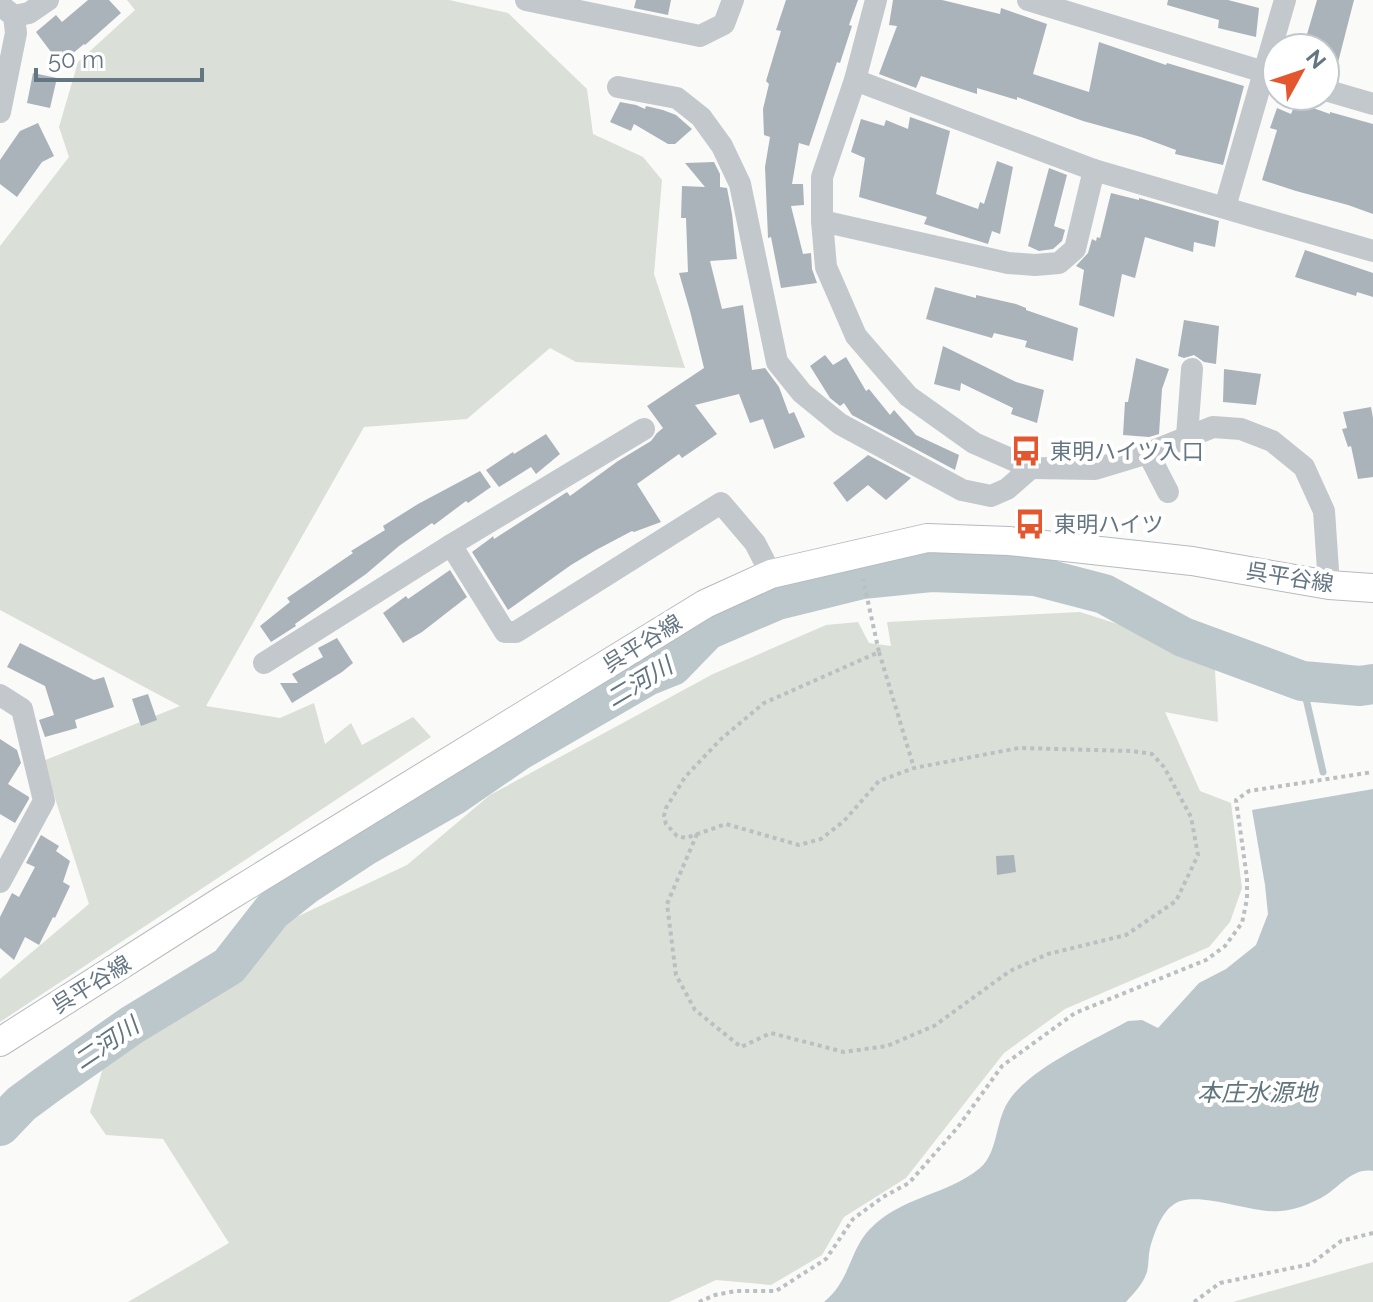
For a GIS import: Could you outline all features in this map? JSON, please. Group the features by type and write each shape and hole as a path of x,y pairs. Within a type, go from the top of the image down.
{"main road":[{"name":"呉平谷線","path":"0,1042 223,900 705,604 771,574 927,538 1009,541 1177,560 1329,585 1373,588"}],"street":[{"path":"0,112 16,33 7,11 29,13 48,0"},
{"path":"526,0 700,36 724,24 733,0"},
{"path":"876,0 855,80 822,177 826,267 856,336 908,396 974,443 1031,468 1095,469 1148,453 1213,427 1241,429 1272,441 1304,467 1324,511 1329,585"},
{"path":"1028,0 1261,71"},
{"path":"1279,32 1285,0"},
{"path":"855,80 1094,170 1373,251"},
{"path":"618,87 677,98 701,117 722,146 740,184 777,362 802,393 840,424 962,490 991,496 1007,489 1031,468"},
{"path":"1341,95 1373,104"},
{"path":"1225,207 1261,103"},
{"path":"822,221 1008,263 1059,263 1075,249 1094,170"},
{"path":"1187,436 1192,369"},
{"path":"264,663 451,545 644,429"},
{"path":"1148,453 1168,492"},
{"path":"451,545 505,632 516,632 721,503 755,543 771,574"},
{"path":"0,695 22,709 44,801 0,882"}],"path":[{"path":"863,580 879,652 914,768"},
{"path":"697,834 667,904 676,975 695,1010 741,1047 771,1033 844,1052 887,1046 934,1026 1010,971 1048,954 1126,935 1176,901 1198,855 1191,817 1164,767 1152,754 1019,748 914,768 879,781 844,821 821,839 799,845 726,824 697,834 686,838 677,836 666,824 666,808 685,777 721,739 764,703 879,652"},
{"path":"699,1302 736,1291 776,1291 826,1259 853,1219 909,1183 958,1127 1002,1066 1075,1013 1206,960 1225,946 1242,923 1247,899 1236,800 1249,791 1373,772"},
{"path":"1194,1302 1220,1283 1311,1264 1341,1241 1373,1233"}],"shaded area":[{"path":"127,0 449,0 508,13 587,89 593,134 643,157 662,180 654,274 685,368 576,362 550,348 467,419 364,427 206,706 280,718 314,703 325,744 351,723 362,745 413,717 431,737 0,1022 0,979 89,904 43,761 180,706 0,610 0,246 69,157 59,127 78,62 135,10"},
{"path":"1080,612 1155,636 1198,654 1215,670 1218,722 1165,712 1200,791 1231,803 1242,888 1230,922 1209,947 1065,1009 1004,1053 906,1178 844,1217 822,1255 771,1285 716,1280 669,1302 128,1302 229,1243 163,1139 106,1135 90,1112 108,1051 244,975 271,929 407,865 490,795 713,674 826,625 858,622 869,643 891,646 887,622"},
{"path":"1373,1262 1373,1302 1233,1302"}],"water":[{"name":"本庄水源地","path":"1373,789 1373,1171 1358,1172 1321,1198 1285,1210 1268,1211 1208,1200 1182,1200 1165,1213 1150,1248 1145,1276 1126,1302 824,1302 839,1285 869,1230 895,1210 953,1185 986,1162 1008,1102 1030,1078 1063,1056 1128,1021 1142,1020 1158,1028 1199,983 1226,969 1256,945 1268,914 1252,810"}],"building":[{"path":"88,0 109,0 121,13 60,64 36,32 56,15 62,22"},
{"path":"636,0 671,0 668,15 634,8"},
{"path":"786,0 858,0 840,63 837,62 809,146 799,143 792,184 803,184 804,205 791,206 803,254 811,253 817,283 781,288 771,237 768,238 765,167 770,137 764,135 763,109 769,84 766,81 781,31 776,30"},
{"path":"893,0 942,0 1000,14 1001,8 1047,24 1033,74 1089,92 1099,42 1166,65 1244,86 1223,165 1175,154 1176,150 1141,137 1083,121 1017,97 1017,100 977,88 977,94 921,76 916,88 879,74 897,26 889,25"},
{"path":"1168,0 1228,0 1259,8 1256,37 1218,28 1219,20 1167,5"},
{"path":"1317,0 1354,0 1341,51 1341,32 1308,32"},
{"path":"33,73 57,78 50,108 27,103"},
{"path":"620,102 663,110 676,115 692,129 675,144 668,144 634,124 631,131 610,122"},
{"path":"1276,112 1330,112 1373,124 1373,214 1262,180 1277,130 1270,128"},
{"path":"910,117 950,131 936,194 978,209 980,202 984,204 997,161 1013,167 1000,234 992,231 988,244 924,224 927,217 859,197 865,158 851,152 861,119 884,126 886,120 908,129"},
{"path":"38,123 54,156 42,162 17,197 0,184 0,160 20,131"},
{"path":"714,162 720,174 720,187 727,188 737,259 710,261 722,309 743,305 752,370 765,368 779,387 789,414 794,412 805,437 774,449 763,419 750,423 739,394 695,405 717,434 682,458 679,454 637,484 661,522 632,531 596,550 508,610 472,552 567,492 570,496 651,441 663,428 647,406 704,368 679,273 688,272 686,218 681,218 682,186 705,187 685,163"},
{"path":"1049,168 1067,175 1054,226 1065,230 1062,241 1053,249 1039,251 1028,246"},
{"path":"1111,193 1219,221 1215,247 1194,242 1193,252 1145,237 1135,278 1122,274 1114,317 1079,305 1084,270 1076,266 1088,253 1092,239 1096,241 1097,237 1100,238"},
{"path":"1305,250 1373,273 1373,297 1357,292 1356,296 1295,277"},
{"path":"935,287 1016,304 1078,328 1073,361 1025,347 1027,341 994,333 992,338 926,319"},
{"path":"1184,320 1219,326 1216,364 1204,362 1194,355 1178,356"},
{"path":"943,346 1016,382 1044,390 1037,423 1011,414 1013,408 961,383 960,391 934,384"},
{"path":"825,355 833,365 846,357 866,391 869,389 890,415 894,410 916,435 959,455 955,470 852,415 844,403 840,406 830,398 810,366"},
{"path":"1136,358 1169,369 1162,389 1159,434 1149,437 1123,435 1125,402 1128,402"},
{"path":"1224,369 1261,374 1256,405 1223,402"},
{"path":"1371,407 1373,477 1358,479 1351,446 1348,447 1342,429 1347,428 1343,412"},
{"path":"546,434 560,454 536,474 531,467 499,487 486,470"},
{"path":"868,455 911,478 886,500 868,485 847,502 833,483"},
{"path":"480,471 491,487 399,546 366,574 271,642 260,626 290,602 287,598 385,530 383,526"},
{"path":"450,570 467,597 403,643 383,613"},
{"path":"337,638 353,663 292,703 280,683 298,683 292,674 323,657 318,648"},
{"path":"20,643 94,680 104,677 114,707 75,720 77,728 45,737 39,720 54,715 45,686 7,667"},
{"path":"148,694 157,720 141,726 132,699"},
{"path":"0,739 17,750 21,763 8,784 29,797 15,823 0,814"},
{"path":"41,835 59,846 56,851 70,861 63,882 70,886 39,945 25,937 14,960 0,948 0,917 12,893 19,897 35,867 26,863"},
{"path":"1014,855 1016,872 997,875 996,856"}],"waterway":[{"name":"二河川","path":"0,1126 21,1104 132,1025 229,966 272,911 305,885 366,845 454,795 518,751 647,676 672,666 707,630 777,600 862,579 931,572 1035,576 1104,594 1183,637 1302,681 1360,686 1373,684"},
{"path":"1302,681 1323,772"}],"place":[{"name":"東明ハイツ入口","path":"1026,451"},
{"name":"東明ハイツ","path":"1030,524"}]}
